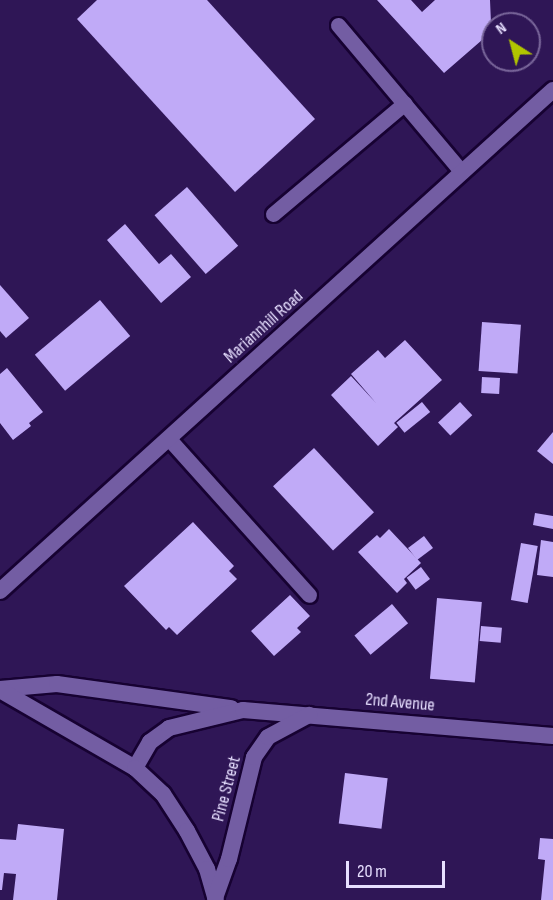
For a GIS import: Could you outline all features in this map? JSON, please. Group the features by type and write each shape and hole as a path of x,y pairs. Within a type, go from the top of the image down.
{"street":[{"name":"Mariannhill Road","path":"0,591 170,440 553,90"},
{"name":"2nd Avenue","path":"0,690 57,684 243,710 553,736"},
{"name":"2nd Avenue","path":"0,690 135,768 150,742 170,728 243,710"},
{"name":"Pine Street","path":"215,899 230,859 254,757 268,737 310,715"},
{"name":"Pine Street","path":"135,768 163,794 187,831 207,869 215,899"}],"lane":[{"path":"338,25 462,172"},
{"path":"273,214 405,103"},
{"path":"170,440 309,595"}],"building":[{"path":"97,0 207,0 315,119 235,192 77,19"},
{"path":"377,0 411,0 422,12 435,0 490,0 491,12 481,12 481,41 444,73"},
{"path":"187,187 238,246 206,274 155,215"},
{"path":"125,224 159,264 171,254 191,277 161,303 107,240"},
{"path":"0,285 29,318 6,338 0,331"},
{"path":"100,300 130,336 65,391 35,355"},
{"path":"482,322 521,325 517,374 479,371"},
{"path":"405,340 442,380 394,423 398,427 378,446 331,395 351,376 376,403 351,374 378,350 385,358"},
{"path":"7,368 43,412 29,423 31,426 13,440 0,423 0,374"},
{"path":"482,377 500,378 499,394 481,393"},
{"path":"422,402 430,412 405,433 396,423"},
{"path":"460,402 472,415 450,436 438,422"},
{"path":"553,432 553,464 537,451"},
{"path":"314,448 374,512 333,551 273,486"},
{"path":"535,513 553,516 553,529 533,525"},
{"path":"193,522 234,566 229,571 237,579 177,635 169,627 166,630 124,586"},
{"path":"389,529 421,563 404,579 407,583 397,593 358,552 377,535 380,538"},
{"path":"424,536 433,548 417,560 408,548"},
{"path":"541,540 553,542 553,577 537,575"},
{"path":"521,543 538,546 528,603 511,600"},
{"path":"421,567 430,579 416,590 407,578"},
{"path":"290,595 310,616 297,628 301,632 274,656 251,631"},
{"path":"437,598 482,602 475,683 430,679"},
{"path":"392,604 408,623 371,655 354,635"},
{"path":"481,626 502,628 501,643 480,641"},
{"path":"345,773 388,778 381,829 339,824"},
{"path":"18,824 64,829 57,900 13,900 16,874 4,873 2,890 0,890 0,839 16,840"},
{"path":"540,838 553,839 553,900 541,900 545,860 538,859"}]}
